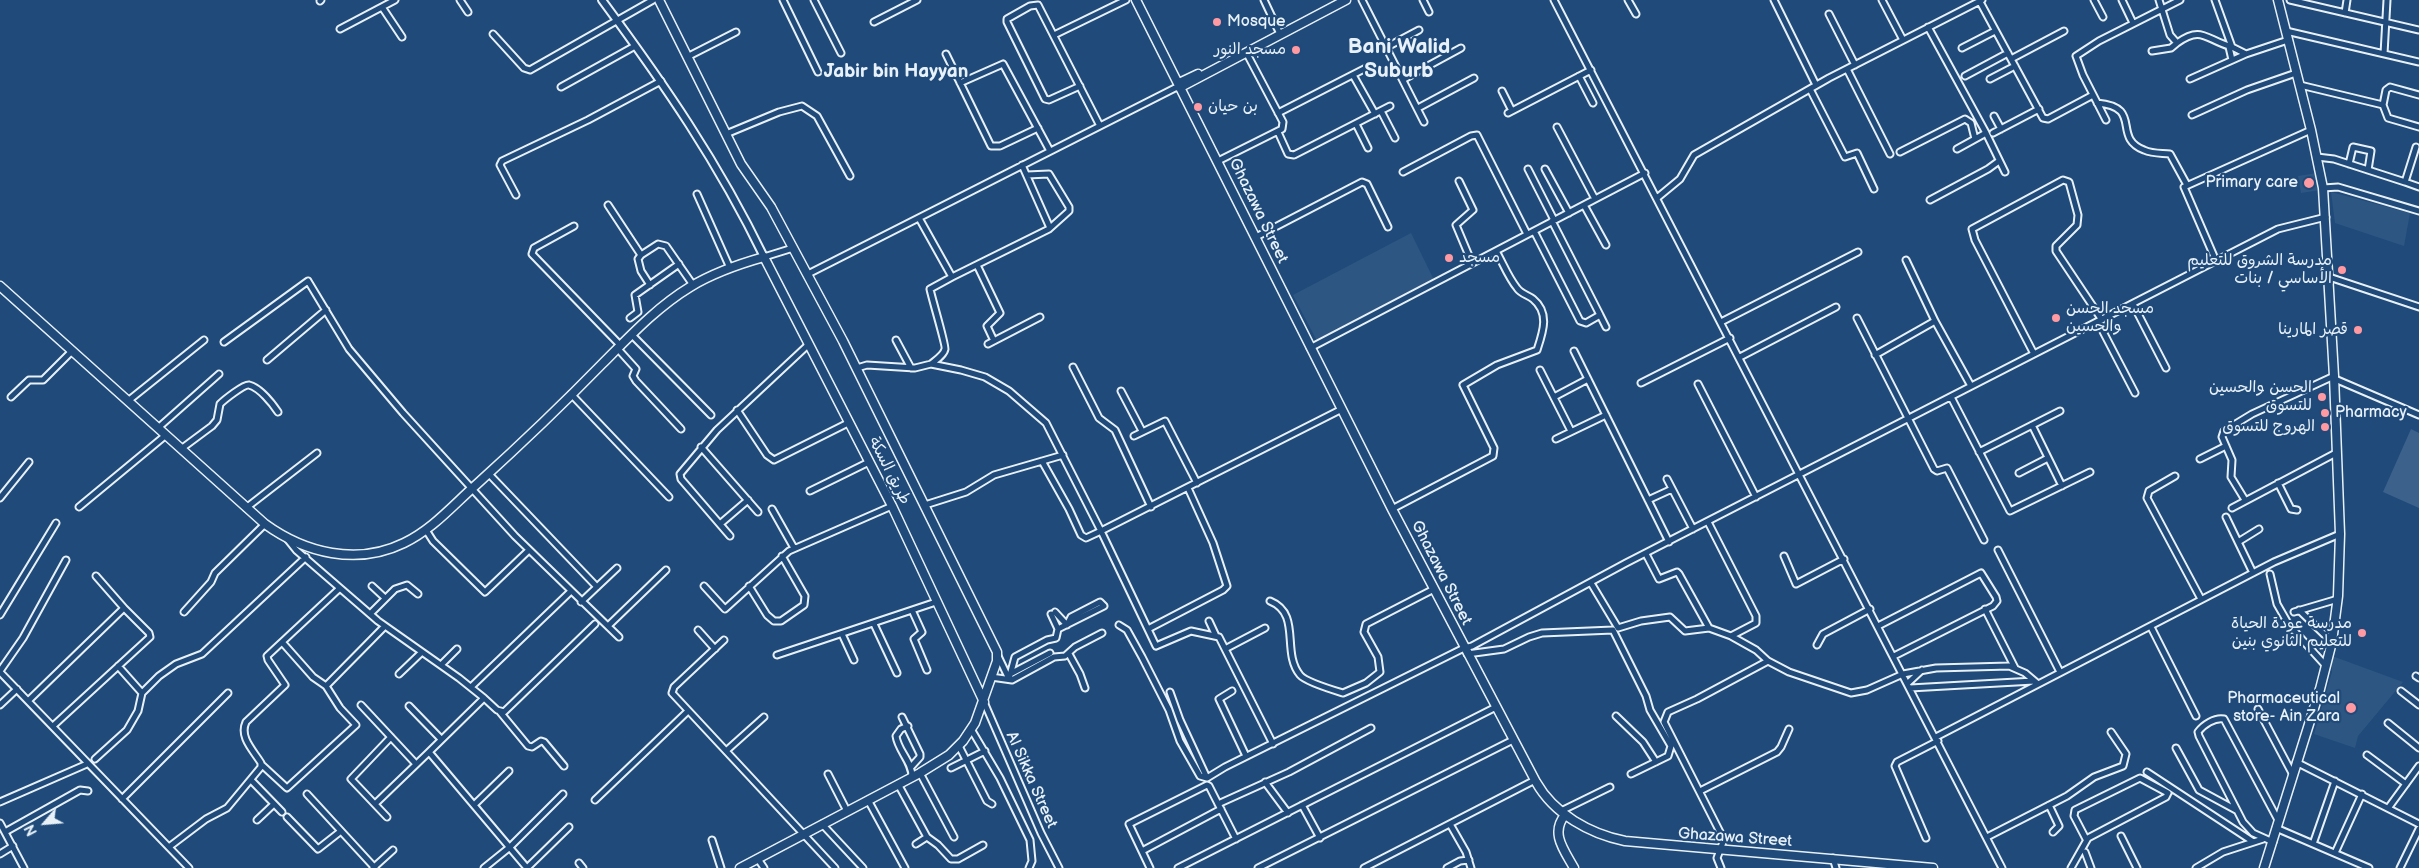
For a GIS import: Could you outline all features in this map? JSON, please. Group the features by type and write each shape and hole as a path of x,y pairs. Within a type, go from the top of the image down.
{"main road":[{"name":"Ghazawa Street","path":"1136,0 1178,84 1186,96 1310,348 1392,509 1534,780 1552,803 1566,815 1593,831 1612,839 1640,844 1833,858 1932,868"},
{"path":"1178,84 1216,67 1346,0"},
{"path":"2264,868 2332,642 2338,600 2340,534 2334,378 2323,188 2311,130 2278,0"},
{"path":"658,1 744,171 771,207 857,368 998,655 984,702 972,729 944,759 740,868"},
{"path":"1186,96 1191,79"},
{"path":"0,286 265,524 288,540 322,552 352,554 403,544 426,530 489,474 670,300 693,285 730,268 764,256"},
{"name":"طريق السكة","path":"764,256 892,506 984,702"},
{"path":"1552,803 1560,838 1574,868"},
{"path":"1557,825 1566,815"},
{"path":"1560,838 1566,815"}],"street":[{"path":"340,29 395,0"},
{"path":"460,0 468,12"},
{"path":"602,0 661,81 716,166 764,256 794,248"},
{"path":"493,34 524,68 530,70 616,19 658,1 668,0"},
{"path":"784,0 818,72"},
{"path":"814,0 840,52"},
{"path":"874,22 917,0"},
{"path":"1054,35 1126,0"},
{"path":"1264,0 1280,34"},
{"path":"1362,0 1388,47 1424,122"},
{"path":"1423,0 1429,12"},
{"path":"1554,0 1722,322 2002,868"},
{"path":"1628,0 1636,14"},
{"path":"1774,0 1816,85"},
{"path":"1882,0 1903,40"},
{"path":"1657,198 1680,179 1694,155 1816,85 1980,0 2043,118 2048,119 2093,95"},
{"path":"2094,0 2103,17"},
{"path":"2122,0 2133,23"},
{"path":"2159,0 2170,35 2177,43"},
{"path":"2106,120 2076,56 2133,23 2180,0"},
{"path":"2215,0 2230,47 2232,60"},
{"path":"2290,0 2312,2 2345,13 2419,30"},
{"path":"2345,13 2347,0"},
{"path":"2384,54 2387,0"},
{"path":"1080,86 1049,100 1045,99 1006,20 1036,4 1054,35 1080,86 1100,126"},
{"path":"382,7 402,37"},
{"path":"1829,14 1855,65"},
{"path":"1928,27 2005,172"},
{"path":"1388,47 1419,30"},
{"path":"1962,48 1995,31"},
{"path":"2011,59 2064,31"},
{"path":"2286,31 2419,62"},
{"path":"687,57 736,32"},
{"path":"2152,51 2171,48 2189,35 2198,33 2246,54"},
{"path":"2190,80 2246,54 2288,40"},
{"path":"561,88 635,46"},
{"path":"1404,79 1461,48"},
{"path":"1218,161 1282,129 1283,122 1246,52"},
{"path":"1966,76 2008,53"},
{"path":"946,54 991,146 1000,146 1038,128"},
{"path":"960,83 1003,64 1050,152"},
{"path":"1990,79 2015,66"},
{"path":"1278,113 1366,68"},
{"path":"1847,69 1890,154"},
{"path":"1502,91 1510,112 1591,70"},
{"path":"2192,115 2247,90 2296,73"},
{"path":"1353,75 1374,114"},
{"path":"1579,76 1593,103"},
{"path":"1418,108 1474,78"},
{"path":"516,195 500,166 502,161 588,120 661,81"},
{"path":"808,274 1050,152 1178,84"},
{"path":"2300,85 2383,105"},
{"path":"2419,95 2388,88 2383,105 2388,118 2419,127"},
{"path":"1810,89 1844,157 1852,153 1857,154 1874,189"},
{"path":"2097,103 2120,108 2125,119 2127,133 2134,144 2157,155 2170,154 2187,185"},
{"path":"726,134 779,112 802,106 817,116 850,176"},
{"path":"1278,132 1288,154 1294,155 1390,106"},
{"path":"1993,133 2039,109"},
{"path":"1381,111 1395,138"},
{"path":"1994,116 2001,128"},
{"path":"1900,152 1965,119 1971,123 1975,139"},
{"path":"1356,124 1368,148"},
{"path":"1557,127 1595,199"},
{"path":"2216,261 2184,189 2187,185 2311,130"},
{"path":"1957,149 1986,134"},
{"path":"1403,172 1471,136 1477,136 1527,234"},
{"path":"2349,164 2353,147 2372,151 2368,170"},
{"path":"2405,182 2416,147"},
{"path":"2317,157 2334,159 2419,186"},
{"path":"1930,200 1988,169 1999,161"},
{"path":"1022,165 1050,228"},
{"path":"1545,168 1569,213"},
{"path":"1528,169 1606,327"},
{"path":"1310,348 1645,173"},
{"path":"931,364 943,353 945,342 930,290 1050,228 1065,215 1070,207 1049,174 1027,175"},
{"path":"2034,354 1972,229 2063,180 2069,182 2078,220 2075,228 2056,246 2056,251 2100,321 2135,393"},
{"path":"1460,181 1473,210 1456,225 1472,262"},
{"path":"1256,237 1362,182 1367,184 1388,227"},
{"path":"2323,188 2338,187 2419,211"},
{"path":"697,194 730,268"},
{"path":"608,205 641,255"},
{"path":"1584,205 1606,245"},
{"path":"1170,692 1174,714 1184,746 1200,776 1208,778 1246,756 1466,651 1472,646 1693,529 1800,476 1907,418 2285,226 2326,217"},
{"path":"918,218 952,277"},
{"path":"574,226 534,248 532,254 619,347 636,368 634,376 636,382 681,429"},
{"path":"1534,231 1580,321 1584,324 1600,315"},
{"path":"650,285 638,266 638,259 658,244 663,244 693,285"},
{"path":"1392,509 1493,456 1494,448 1463,385 1504,361 1537,350 1544,320 1543,314 1534,300 1515,286 1496,250"},
{"path":"1722,322 1858,252"},
{"path":"1906,260 1934,321 1971,386"},
{"path":"630,318 638,312 635,295 679,264"},
{"path":"977,265 1000,313 987,326 991,343 1040,317"},
{"path":"2329,277 2419,307"},
{"path":"224,342 308,281 355,356 471,490 570,592 619,637"},
{"path":"2133,304 2166,368"},
{"path":"1740,357 1836,307"},
{"path":"267,360 326,310"},
{"path":"1857,318 1934,469 1937,472 1947,468 1984,540"},
{"path":"1875,355 1934,321"},
{"path":"632,335 711,415"},
{"path":"1641,383 1730,338"},
{"path":"128,402 204,340"},
{"path":"896,340 911,368"},
{"path":"730,536 680,477 680,472 737,410 809,344"},
{"path":"11,397 29,380 43,380 72,351"},
{"path":"1574,351 1669,542"},
{"path":"857,368 878,365 911,368 931,364 962,370 984,377 1009,391 1046,423 1101,531 1156,646 1166,644 1192,631 1216,636"},
{"path":"1073,367 1098,418 1115,430 1151,506"},
{"path":"1540,370 1571,431"},
{"path":"158,428 219,374"},
{"path":"2245,500 2231,477 2232,460 2222,437 2224,431 2252,414 2334,378 2419,415"},
{"path":"1554,397 1588,379"},
{"path":"1698,384 1756,497"},
{"path":"181,449 212,426 217,420 220,404 246,385 263,394 278,412"},
{"path":"1121,391 1142,431"},
{"path":"571,394 669,497"},
{"path":"1951,397 2010,511 2090,472"},
{"path":"1042,460 1081,535 1086,538 1342,409"},
{"path":"737,410 767,455 774,460 848,423"},
{"path":"1979,452 2060,411"},
{"path":"1556,439 1606,415"},
{"path":"1134,436 1165,421 1197,483"},
{"path":"2032,425 2062,486"},
{"path":"79,508 166,435"},
{"path":"2200,459 2226,446"},
{"path":"701,447 758,512"},
{"path":"246,508 317,453"},
{"path":"2232,508 2336,453"},
{"path":"925,506 966,492 994,475 1062,455"},
{"path":"2020,473 2048,458"},
{"path":"0,498 29,462"},
{"path":"810,491 869,462"},
{"path":"489,474 597,587"},
{"path":"2175,476 2149,491 2147,498 2202,599"},
{"path":"1667,479 1693,529"},
{"path":"2278,483 2291,509 2298,510"},
{"path":"1148,629 1223,590 1227,586 1213,543 1188,488"},
{"path":"1648,500 1672,488"},
{"path":"720,524 748,500"},
{"path":"704,586 725,609 782,556 794,548 892,506"},
{"path":"772,509 794,548"},
{"path":"2226,517 2253,573"},
{"path":"1708,522 1757,620 1756,623 1731,636"},
{"path":"0,615 56,523"},
{"path":"184,612 211,582 215,573 265,524"},
{"path":"2238,542 2259,529"},
{"path":"426,530 433,541 485,592 529,550"},
{"path":"1926,838 1895,766 1897,762 2037,682 2151,627 2253,573 2340,534"},
{"path":"288,540 291,546 370,614 484,698 500,712 528,746 532,747 541,741 544,742 564,766"},
{"path":"1998,550 2060,672"},
{"path":"1646,554 1659,580 1677,572 1679,574 1709,628"},
{"path":"749,586 774,621 781,621 804,605 805,596 782,556"},
{"path":"1784,556 1796,584 1844,560"},
{"path":"96,759 133,723 142,693 176,664 202,654 306,557"},
{"path":"66,560 23,638 0,672 53,726 86,764 189,868"},
{"path":"581,602 617,568"},
{"path":"608,626 666,570"},
{"path":"1878,626 1981,573 1997,601 1894,656"},
{"path":"2270,574 2277,604 2284,619 2298,637 2326,666"},
{"path":"53,726 150,635 96,576"},
{"path":"1592,583 1618,628 1641,621 1670,617 1682,630 1709,628 1731,636 1756,650 1768,661 1789,672 1851,693 1867,690 1903,674 1922,670 2001,665 2015,668 2037,682"},
{"path":"370,614 385,598 403,585 410,587 418,594"},
{"path":"372,586 385,598"},
{"path":"282,642 313,676 326,686 340,708 356,725 287,788 262,765 244,736 243,729 246,722 285,685 267,658 282,642 340,588"},
{"path":"1270,600 1278,604 1291,624 1290,646 1292,660 1301,676 1343,693 1366,683 1380,672 1378,657 1364,632 1366,624 1434,589"},
{"path":"472,688 570,592"},
{"path":"2332,642 2296,611 2338,600"},
{"path":"777,655 936,602"},
{"path":"1058,630 1104,606 1100,602 1091,606 1071,617 1067,625"},
{"path":"1091,606 1092,613"},
{"path":"28,700 124,608"},
{"path":"1818,645 1823,634 1870,609"},
{"path":"1985,609 2015,668"},
{"path":"912,610 922,632 914,639 927,670"},
{"path":"1009,680 1015,657 1047,640 1056,638 1058,630 1053,613 1067,625"},
{"path":"1209,621 1273,744"},
{"path":"500,712 504,712 595,624"},
{"path":"874,624 897,673"},
{"path":"1119,624 1123,626 1131,637 1208,778"},
{"path":"326,686 385,626"},
{"path":"2151,627 2196,716"},
{"path":"1225,649 1265,628"},
{"path":"698,630 715,649"},
{"path":"1466,651 1504,649 1532,635 1542,633 1613,630 1646,696 1650,710 1671,746 1668,756 1631,774"},
{"path":"991,677 1009,680 1054,657 1068,654 1074,647 1102,633"},
{"path":"842,634 854,660"},
{"path":"724,640 672,690 688,711 726,750 802,835 835,868"},
{"path":"441,666 457,649"},
{"path":"399,674 422,652"},
{"path":"1012,673 1050,653"},
{"path":"1068,654 1080,674 1085,688"},
{"path":"998,655 1009,680"},
{"path":"1721,868 1717,858 1723,842 1721,834 1664,723 1667,713 1768,661"},
{"path":"118,666 142,693"},
{"path":"1909,685 1922,670"},
{"path":"1909,685 2037,682"},
{"path":"0,705 17,690"},
{"path":"1232,691 1219,699 1246,756"},
{"path":"2401,691 2419,705"},
{"path":"122,799 228,693"},
{"path":"374,804 484,698"},
{"name":"Al Sikka Street","path":"984,702 1022,793 1059,868"},
{"path":"361,705 416,764"},
{"path":"409,706 441,739"},
{"path":"1178,868 1496,707"},
{"path":"2258,709 2292,773"},
{"path":"595,800 688,711"},
{"path":"1616,716 1642,742 1656,762"},
{"path":"726,750 764,717"},
{"path":"902,717 908,726 920,757 911,767"},
{"path":"2272,842 2248,829 2236,810 2198,732 2203,726 2218,719 2224,719 2277,824 2313,844 2369,868"},
{"path":"2388,724 2419,748"},
{"path":"908,726 897,732 897,740 911,767 912,777"},
{"path":"1218,804 1314,759 1371,728"},
{"path":"972,729 1030,840 1032,861 1029,868"},
{"path":"1700,791 1777,752 1789,729"},
{"path":"1987,837 2049,805 2094,778 2122,766 2126,754 2111,732"},
{"path":"387,817 351,777 391,737"},
{"path":"1258,868 1513,740"},
{"path":"1184,746 1190,743"},
{"path":"958,746 987,801 992,804"},
{"path":"2176,748 2199,790 2236,810"},
{"path":"952,768 985,751"},
{"path":"428,752 527,868 569,828"},
{"path":"2367,755 2406,784"},
{"path":"2296,762 2389,807 2419,824"},
{"path":"0,802 86,764"},
{"path":"169,847 206,819 227,808 262,765"},
{"path":"2389,807 2419,766"},
{"path":"474,805 509,771"},
{"path":"2147,772 2252,841"},
{"path":"920,773 954,837"},
{"path":"828,774 847,811"},
{"path":"2071,868 2086,839 2166,798 2168,793 2140,778 2075,810 2074,816 2086,839"},
{"path":"251,780 282,812"},
{"path":"1364,868 1534,780"},
{"path":"2313,844 2335,781"},
{"path":"1265,782 1288,813"},
{"path":"898,784 927,837 955,860 982,845"},
{"path":"1150,868 1129,826 1130,822 1207,785 1236,839"},
{"path":"1566,815 1610,787"},
{"path":"5,832 80,790 88,791"},
{"path":"307,794 374,868 393,850"},
{"path":"484,868 510,847 563,794"},
{"path":"2335,854 2362,794"},
{"path":"868,800 905,868"},
{"path":"257,820 274,804"},
{"path":"1302,805 1320,838"},
{"path":"2049,805 2060,826 2053,832"},
{"path":"1142,851 1222,810"},
{"path":"287,817 318,849 341,831"},
{"path":"0,823 24,868"},
{"path":"822,824 863,868"},
{"path":"1450,824 1469,860 1471,868"},
{"path":"2400,868 2419,829"},
{"path":"2121,836 2137,868"},
{"path":"916,844 927,837"},
{"path":"2196,868 2214,856 2263,838"},
{"path":"712,840 721,868"},
{"path":"0,854 13,846"},
{"path":"2086,852 2091,868"},
{"path":"1833,858 1836,868"},
{"path":"758,859 764,868"},
{"path":"1447,868 1460,861 1469,860"}],"shaded area":[{"name":"Primary care","path":"2317,173 2320,190 2301,193 2298,176"},
{"path":"2331,192 2410,213 2404,246 2335,223"},
{"path":"1411,233 1434,280 1317,341 1293,295"},
{"path":"2411,429 2419,433 2419,508 2383,492"},
{"name":"Pharmaceutical store- Ain Zara","path":"2332,656 2403,682 2358,736 2355,748 2314,734 2332,672"}],"place":[{"name":"Mosque","path":"1217,22"},
{"name":"مسجد النور","path":"1296,50"},
{"name":"بن حيان","path":"1198,107"},
{"name":"Primary care","path":"2309,183"},
{"name":"مسجد","path":"1449,258"},
{"name":"مدرسة الشروق للتعليم الأساسي / بنات","path":"2342,270"},
{"name":"مسجد الحسن والحسين","path":"2056,318"},
{"name":"قصر المارينا","path":"2358,330"},
{"name":"الحسن والحسين للتسوق","path":"2322,397"},
{"name":"Pharmacy","path":"2325,413"},
{"name":"الهروج للتسوق","path":"2325,427"},
{"name":"مدرسة عودة الحياة للتعليم الثانوي بنين","path":"2362,633"},
{"name":"Pharmaceutical store- Ain Zara","path":"2351,708"}],"district":[{"name":"Bani Walid Suburb","path":"1399,60"},
{"name":"Jabir bin Hayyan","path":"896,72"}]}
